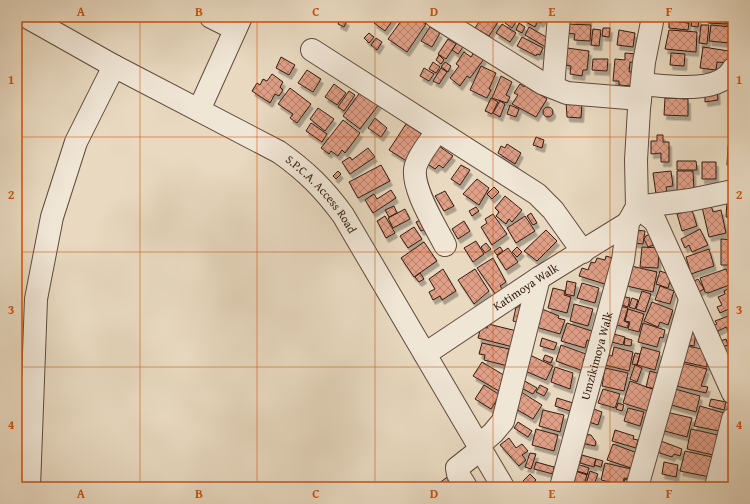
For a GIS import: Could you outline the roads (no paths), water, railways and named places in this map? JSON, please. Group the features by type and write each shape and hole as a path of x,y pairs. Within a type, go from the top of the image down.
{"street":[{"name":"S.P.C.A. Access Road","path":"27,17 114,66 279,152 302,168 325,190 343,215 503,487"},
{"path":"199,110 238,23 210,17"},
{"path":"436,17 542,83 567,93 641,91 702,87 717,83 730,75 733,69"},
{"path":"553,87 559,17"},
{"name":"Umzikimoya Walk","path":"561,487 623,260 632,215 641,91 653,17"},
{"path":"312,50 537,194 553,210 583,252"},
{"path":"28,487 36,299 52,217 76,142 114,66"},
{"path":"437,130 416,165 415,175 422,198 445,245"},
{"path":"632,215 733,191"},
{"path":"632,215 655,221 733,393"},
{"name":"Katimoya Walk","path":"425,354 539,278 583,252 632,215"},
{"path":"466,487 458,474 457,468 480,447 503,421 539,278"},
{"path":"637,487 690,300"},
{"path":"716,487 733,419"}]}
